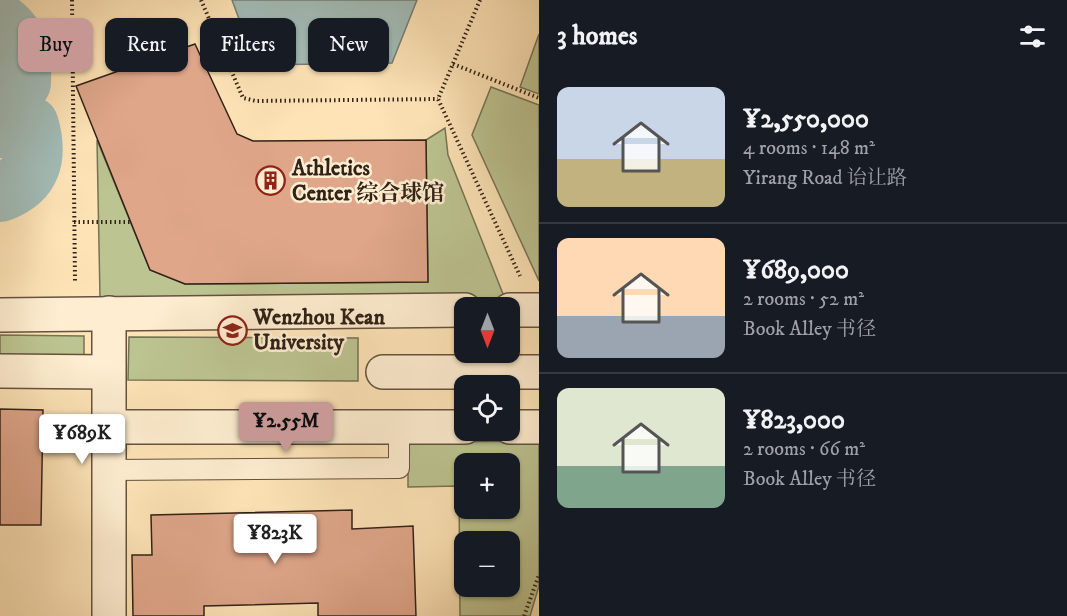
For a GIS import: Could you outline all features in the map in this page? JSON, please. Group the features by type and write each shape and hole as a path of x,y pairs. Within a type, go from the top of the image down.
{"street":[{"path":"0,315 454,310"},
{"path":"109,314 109,616"},
{"path":"0,371 108,372"},
{"path":"383,372 539,372"},
{"path":"108,427 454,427"},
{"path":"520,427 539,427"}],"lane":[{"path":"108,470 399,468 399,427"}],"path":[{"path":"72,0 75,314"},
{"path":"201,0 243,98 256,100 438,99"},
{"path":"480,0 438,99 528,310"},
{"path":"453,64 539,98"},
{"path":"74,222 130,222"},
{"path":"524,616 539,575"}],"green space":[{"path":"539,34 539,94 520,87"},
{"path":"491,87 539,105 539,281 472,135"},
{"path":"445,128 448,155 504,297 100,298 97,140 150,270 185,284 428,282 426,140"},
{"path":"0,335 84,336 84,361 0,361"},
{"path":"129,337 358,338 358,381 128,380"},
{"path":"539,441 539,586 530,616 460,616 460,597 520,597 520,531 459,531 459,519 520,519 520,453 454,453 454,486 408,487 408,442"}],"water":[{"path":"232,0 417,0 392,63 389,63 389,18 308,18 308,64 296,64 296,18 239,18"}],"building":[{"name":"Athletics Center 综合球馆","path":"195,44 200,55 200,72 208,72 237,134 253,141 426,140 428,282 185,284 150,270 76,86 116,72 188,72 188,46"},
{"path":"0,409 43,410 41,525 0,525"},
{"path":"352,510 352,529 413,526 416,616 318,616 318,603 204,606 204,616 133,616 132,555 152,555 151,515"}],"waterway":[{"path":"0,22 13,35 20,49 22,83 11,87 0,81"},
{"path":"0,129 3,126 30,125 34,147 31,166 26,175 20,182 0,193"}],"place":[{"name":"Athletics Center 综合球馆","path":"271,181"},
{"name":"Wenzhou Kean University","path":"232,330"}]}
